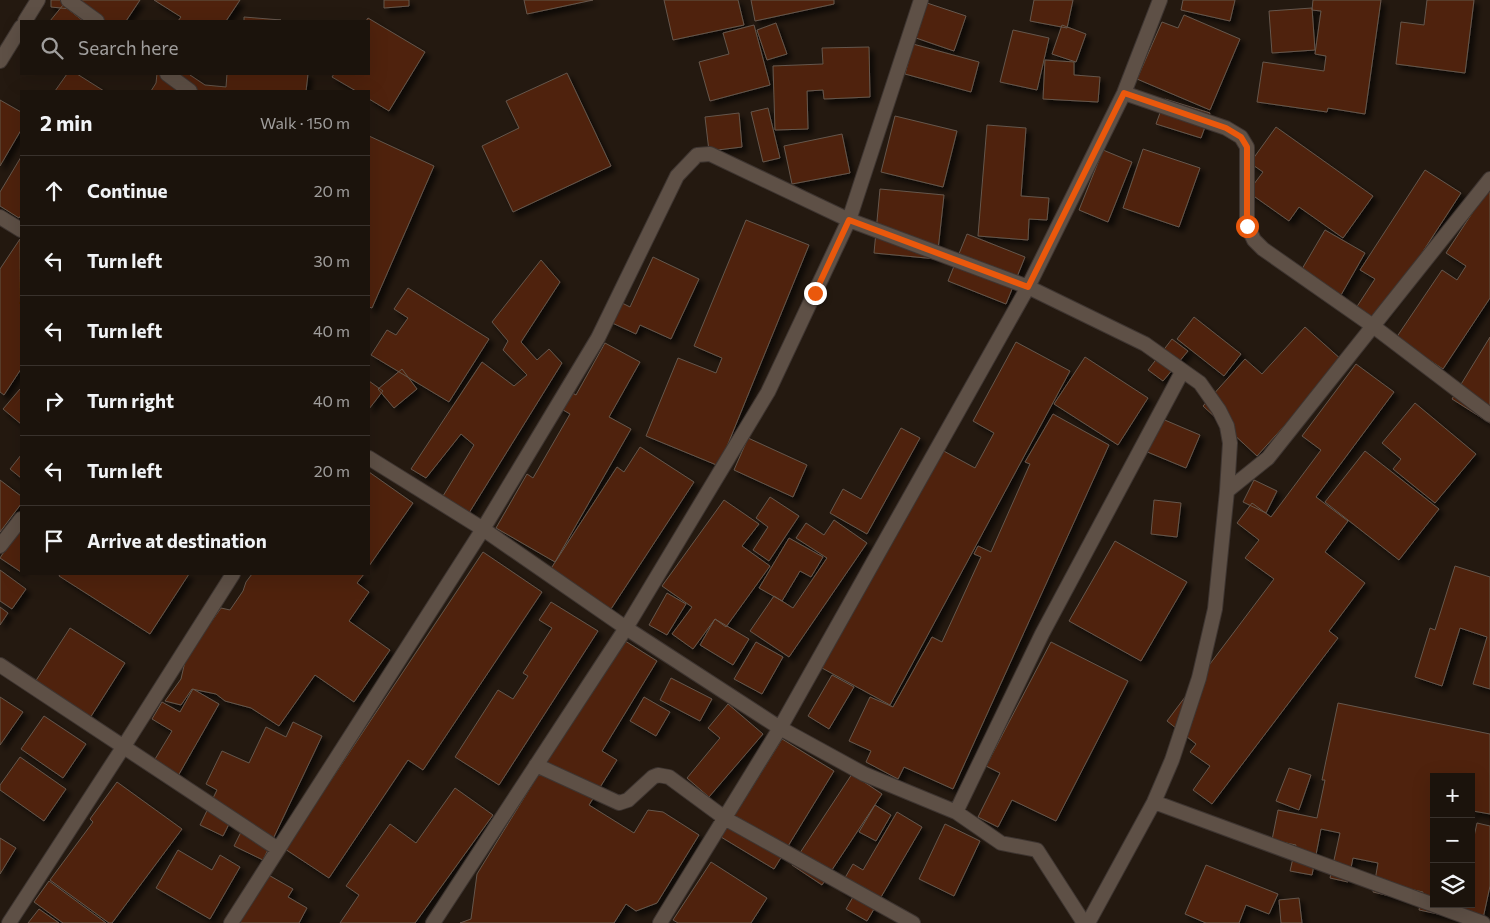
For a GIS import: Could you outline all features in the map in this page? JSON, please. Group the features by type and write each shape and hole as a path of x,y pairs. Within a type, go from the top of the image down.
{"street":[{"path":"26,20 38,0"},
{"path":"68,0 96,20"},
{"path":"433,923 626,628 768,392 849,220 921,0"},
{"path":"660,923 780,728 1028,287 1124,93 1160,0"},
{"path":"0,61 20,29"},
{"path":"168,75 189,90"},
{"path":"1124,93 1226,128 1241,137 1247,147 1247,226 1254,240 1263,249 1373,326 1490,415"},
{"path":"231,923 483,529 598,338 677,176 697,156 710,154 849,220 1028,287 1145,344 1200,383 1219,410 1227,426 1230,442 1227,491 1213,618 1199,678 1172,760 1154,802 1086,923 1037,850 1002,843 956,812 864,774 780,728 626,628 483,529 370,459"},
{"path":"1227,491 1268,458 1490,179"},
{"path":"0,217 20,229"},
{"path":"956,812 1042,634 1182,372"},
{"path":"0,546 20,520"},
{"path":"9,923 124,746 231,575"},
{"path":"0,665 278,849"},
{"path":"536,765 619,803 628,800 653,777 669,777 726,818 909,922"},
{"path":"1154,802 1483,923"}],"building":[{"path":"51,0 140,0 127,20 88,20 71,9 51,7"},
{"path":"154,0 240,0 227,20 179,20 181,17"},
{"path":"384,0 409,0 409,6 384,8"},
{"path":"524,0 593,0 527,14"},
{"path":"664,0 738,0 744,25 673,40"},
{"path":"751,0 834,0 834,4 755,21"},
{"path":"1034,0 1073,0 1067,28 1030,21"},
{"path":"1183,0 1235,0 1230,21 1181,10"},
{"path":"1313,0 1381,0 1365,114 1328,108 1327,112 1257,102 1263,62 1324,71 1326,56 1315,54 1321,11 1312,10"},
{"path":"1427,0 1474,0 1465,73 1396,64 1401,22 1424,25"},
{"path":"927,3 966,16 954,51 916,38"},
{"path":"63,5 82,20 51,20"},
{"path":"1312,8 1315,50 1272,53 1269,11"},
{"path":"1184,15 1240,39 1210,110 1137,79 1162,22 1178,28"},
{"path":"244,17 281,20 244,20"},
{"path":"368,18 425,52 389,111 370,100 370,90 354,90 332,77 333,75 370,75 370,20 367,20"},
{"path":"776,23 787,54 767,60 757,30"},
{"path":"754,25 770,85 710,101 699,62 729,54 723,33"},
{"path":"1062,25 1086,34 1076,62 1052,54"},
{"path":"1013,30 1049,38 1037,90 1000,82"},
{"path":"913,44 979,62 971,92 905,74"},
{"path":"869,47 870,97 824,99 823,90 807,91 808,129 775,130 773,66 823,64 822,48"},
{"path":"1045,60 1074,62 1074,75 1100,77 1098,102 1043,99"},
{"path":"567,73 611,166 513,212 482,146 519,128 506,101"},
{"path":"66,75 79,75 102,90 56,90"},
{"path":"157,75 190,75 205,85 226,87 227,75 308,75 306,90 152,90 156,83"},
{"path":"1165,99 1210,113 1201,138 1156,124"},
{"path":"0,100 20,111 20,132 0,166"},
{"path":"768,108 780,158 763,162 751,112"},
{"path":"739,113 742,147 709,151 705,117"},
{"path":"895,116 957,131 943,187 881,172"},
{"path":"987,125 1026,128 1021,196 1049,198 1047,220 1029,219 1028,240 978,236"},
{"path":"1276,127 1373,196 1343,238 1299,207 1289,221 1248,192 1263,172 1250,163"},
{"path":"842,134 850,173 792,184 784,146"},
{"path":"370,136 434,166 372,308 370,307"},
{"path":"1143,149 1200,168 1179,227 1123,208"},
{"path":"1103,150 1132,162 1108,222 1079,210"},
{"path":"20,159 19,218 0,206 0,192"},
{"path":"1425,170 1461,193 1375,325 1354,311 1375,279 1360,270"},
{"path":"1490,186 1490,298 1443,369 1396,338 1442,270 1457,280 1466,266 1446,253"},
{"path":"880,189 944,195 937,259 874,253"},
{"path":"746,220 809,245 719,466 646,436 678,358 716,373 722,358 694,346"},
{"path":"1325,230 1365,253 1337,302 1309,286 1314,277 1302,269"},
{"path":"967,234 1025,257 1006,304 948,281"},
{"path":"20,239 20,371 4,395 0,392 0,269"},
{"path":"653,257 699,279 671,339 640,325 636,334 608,321 618,301 630,307"},
{"path":"541,260 560,282 521,342 537,360 549,349 562,363 469,513 443,496 474,445 461,434 426,478 411,469 482,362 514,386 527,375 503,350 508,341 492,322"},
{"path":"408,288 489,339 449,402 371,355 387,330 396,335 408,318 394,309"},
{"path":"1194,317 1241,354 1224,376 1177,339"},
{"path":"1305,327 1343,361 1257,456 1203,406 1245,359 1262,374"},
{"path":"1490,337 1490,423 1452,399"},
{"path":"1172,339 1188,351 1163,381 1148,370"},
{"path":"1016,342 1070,371 890,705 822,668 940,449 975,468 994,433 973,421"},
{"path":"605,343 640,362 609,417 631,429 555,562 496,528 527,474 533,478 570,414 558,407 567,390 576,395"},
{"path":"1085,357 1148,398 1118,445 1054,404"},
{"path":"1356,364 1394,392 1316,497 1348,521 1325,552 1365,583 1329,631 1338,638 1212,804 1193,790 1210,766 1190,752 1196,744 1167,721 1274,579 1245,558 1259,540 1237,523 1252,503 1271,517 1321,450 1302,436"},
{"path":"402,369 417,389 394,408 378,389"},
{"path":"370,382 383,391 370,408"},
{"path":"20,389 20,423 3,409"},
{"path":"1415,403 1476,454 1435,503 1393,469 1401,459 1382,443"},
{"path":"1053,414 1109,445 953,789 904,767 898,779 866,762 871,751 849,741 870,697 893,707 932,637 942,642 981,557 974,554 978,546 991,552 1030,464 1025,462"},
{"path":"1160,418 1200,435 1186,468 1145,451"},
{"path":"901,428 920,438 867,534 830,513 843,489 861,499"},
{"path":"748,438 807,465 793,497 734,470"},
{"path":"640,447 694,482 611,609 550,570 617,467 624,472"},
{"path":"1365,451 1439,509 1399,560 1325,502"},
{"path":"20,456 20,477 10,469"},
{"path":"370,473 413,503 370,565"},
{"path":"0,480 20,495 20,505 0,532"},
{"path":"1254,480 1277,491 1266,513 1243,502"},
{"path":"770,497 799,516 769,561 753,550 768,527 756,518"},
{"path":"724,500 759,524 742,546 770,566 726,627 715,619 693,649 672,634 692,607 662,586"},
{"path":"1154,500 1181,503 1177,537 1151,534"},
{"path":"834,520 867,543 789,657 750,631 774,596 793,608 827,558 796,538 806,523 824,535"},
{"path":"20,527 20,571 0,558"},
{"path":"789,538 823,557 811,577 800,571 782,601 759,588"},
{"path":"1115,541 1187,582 1141,661 1069,621"},
{"path":"483,552 542,592 423,770 408,760 329,878 285,849"},
{"path":"1455,566 1490,577 1490,689 1473,684 1487,637 1460,628 1442,686 1415,677 1430,628 1435,630"},
{"path":"0,570 26,589 12,609 0,601"},
{"path":"60,575 188,575 150,634"},
{"path":"251,575 363,575 357,583 369,592 349,621 390,650 354,702 315,675 279,726 251,708 225,701 216,694 192,689 181,705 165,701 181,679 186,657 221,608 230,610 243,591"},
{"path":"667,593 686,604 667,635 649,625"},
{"path":"551,602 598,631 499,785 455,757 498,690 513,699 528,676 523,673 552,628 539,620"},
{"path":"0,607 8,613 0,625"},
{"path":"715,619 749,639 733,665 700,645"},
{"path":"70,628 125,663 90,718 35,682"},
{"path":"622,639 657,661 602,751 617,760 589,805 634,833 648,810 663,812 699,835 657,903 636,911 626,904 614,923 460,923 471,919 477,874"},
{"path":"756,642 783,657 762,694 734,679"},
{"path":"1051,642 1128,681 1056,821 1012,800 998,827 978,817 1000,773 986,766"},
{"path":"832,675 854,687 829,729 808,716"},
{"path":"671,678 712,699 700,721 660,700"},
{"path":"193,689 219,704 174,783 149,769 172,731 152,719 162,702 180,712"},
{"path":"0,697 23,712 0,745"},
{"path":"644,697 670,712 656,736 630,721"},
{"path":"1338,703 1490,734 1490,814 1475,811 1475,773 1430,773 1430,908 1475,908 1475,832 1477,823 1490,826 1490,886 1482,923 1419,910 1423,892 1414,890 1412,901 1373,892 1378,863 1353,858 1348,882 1330,878 1340,833 1321,829 1312,875 1290,871 1296,845 1272,840 1278,810 1317,818 1325,780 1322,780"},
{"path":"728,704 763,734 709,797 687,778 720,738 708,728"},
{"path":"44,716 86,744 63,778 21,749"},
{"path":"293,722 322,736 263,860 234,846 245,824 232,818 223,836 200,825 217,790 206,784 222,751 249,763 266,727 286,737"},
{"path":"782,739 834,771 774,869 721,837"},
{"path":"20,757 66,789 44,821 0,790 0,785"},
{"path":"1289,768 1311,775 1299,810 1276,801"},
{"path":"852,774 882,794 822,885 792,865"},
{"path":"117,782 182,829 112,923 109,923 50,880 93,822 90,819"},
{"path":"455,788 493,815 415,923 340,923 359,895 346,886 390,824 416,843"},
{"path":"875,805 891,815 876,841 859,832"},
{"path":"897,812 922,827 867,921 846,909 853,897 839,888 853,864 863,870"},
{"path":"945,824 980,841 954,896 919,879"},
{"path":"0,838 16,848 0,874"},
{"path":"178,850 212,870 220,855 240,867 210,919 156,888"},
{"path":"711,862 767,898 751,923 678,923 673,920"},
{"path":"1206,865 1278,894 1269,914 1246,905 1239,923 1206,923 1185,914"},
{"path":"265,873 293,889 288,897 307,908 299,923 236,923"},
{"path":"49,881 106,923 63,923 34,902"},
{"path":"1299,898 1302,923 1281,923 1279,900"},
{"path":"39,909 59,923 28,923"}],"route":[{"path":"815,293 849,220 1028,287 1124,93 1226,128 1241,137 1247,147 1247,226"}]}
